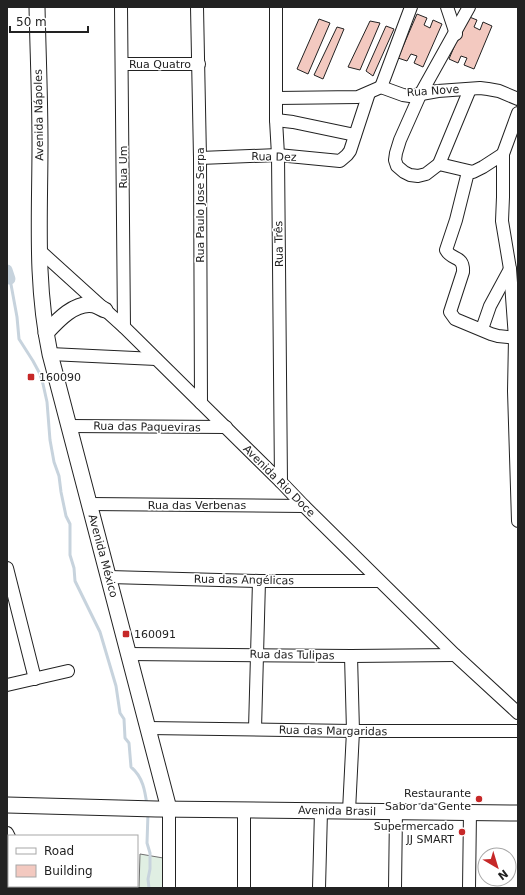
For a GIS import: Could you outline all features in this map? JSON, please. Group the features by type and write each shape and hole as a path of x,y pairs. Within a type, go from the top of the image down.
{"main road":[{"name":"Avenida Nápoles","path":"37,7 40,144 38,223"},
{"name":"Avenida México","path":"38,223 42,306 50,354 148,728 163,809"},
{"path":"46,333 62,317 76,308 94,305 105,310"},
{"name":"Avenida Brasil","path":"7,805 163,809 518,813"}],"street":[{"name":"Rua Um","path":"121,7 124,328"},
{"name":"Rua Paulo Jose Serpa","path":"197,7 200,158 201,403"},
{"name":"Rua Três","path":"276,7 281,482"},
{"path":"277,98 358,97 381,87 411,7"},
{"path":"447,7 456,34"},
{"path":"469,7 456,34 420,95 400,140 395,160 397,166 404,172 418,176 426,174 439,164 470,89"},
{"name":"Rua Quatro","path":"122,64 198,64"},
{"name":"Rua Nove","path":"381,87 403,95 420,95 438,91 488,89 499,91 518,99"},
{"path":"276,120 356,135 369,93"},
{"path":"482,329 490,306 510,269 513,256 502,221 504,182 503,154 518,113"},
{"name":"Rua Dez","path":"200,158 278,155 340,161 347,155 356,135"},
{"path":"439,164 468,172 477,171 503,154"},
{"path":"468,172 456,220 446,250 448,254 460,261 464,266 451,307 452,315 455,319 498,336 516,338"},
{"name":"Avenida Rio Doce","path":"39,250 124,328 226,427 379,581 455,655 518,713"},
{"path":"510,269 516,338 514,391 518,521"},
{"path":"50,354 156,359"},
{"name":"Rua das Paqueviras","path":"69,426 226,427"},
{"name":"Rua das Verbenas","path":"90,504 304,506"},
{"path":"7,568 35,679"},
{"name":"Rua das Angélicas","path":"109,577 259,581 379,581"},
{"path":"255,729 259,581"},
{"name":"Rua das Tulipas","path":"129,654 351,656 455,655"},
{"path":"348,811 352,732 351,656"},
{"path":"7,685 68,671"},
{"name":"Rua das Margaridas","path":"148,728 352,732 518,731"},
{"name":"Avenida México","path":"163,809 169,888"},
{"path":"244,810 244,888"},
{"path":"319,888 321,811"},
{"path":"395,888 396,812"},
{"path":"469,888 470,812"}],"green space":[{"path":"140,854 169,859 168,888 139,888"}],"building":[{"path":"417,14 427,18 424,25 430,28 433,20 442,24 423,67 414,63 417,56 411,54 407,61 398,58"},
{"path":"467,16 477,20 474,27 480,30 483,22 492,26 474,69 464,65 467,58 461,56 458,63 449,59"},
{"path":"319,19 330,23 308,74 297,69"},
{"path":"370,21 380,23 360,70 348,67"},
{"path":"386,26 394,29 373,76 366,71"},
{"path":"337,27 344,29 323,79 314,75"}],"waterway":[{"path":"7,270 10,279"},
{"path":"10,279 17,317 19,339 40,374 47,402 50,440 54,462 59,476 66,516 70,524 70,555 74,568 75,581 100,632 116,686 120,713 124,719 125,738 129,743 131,767 141,780 147,805"},
{"path":"148,813 147,843 150,853 150,869 148,879 149,888"}],"place":[{"name":"160090","path":"31,377"},
{"name":"160091","path":"126,634"},
{"name":"Restaurante Sabor da Gente","path":"479,799"},
{"name":"Supermercado JJ SMART","path":"462,832"}]}
